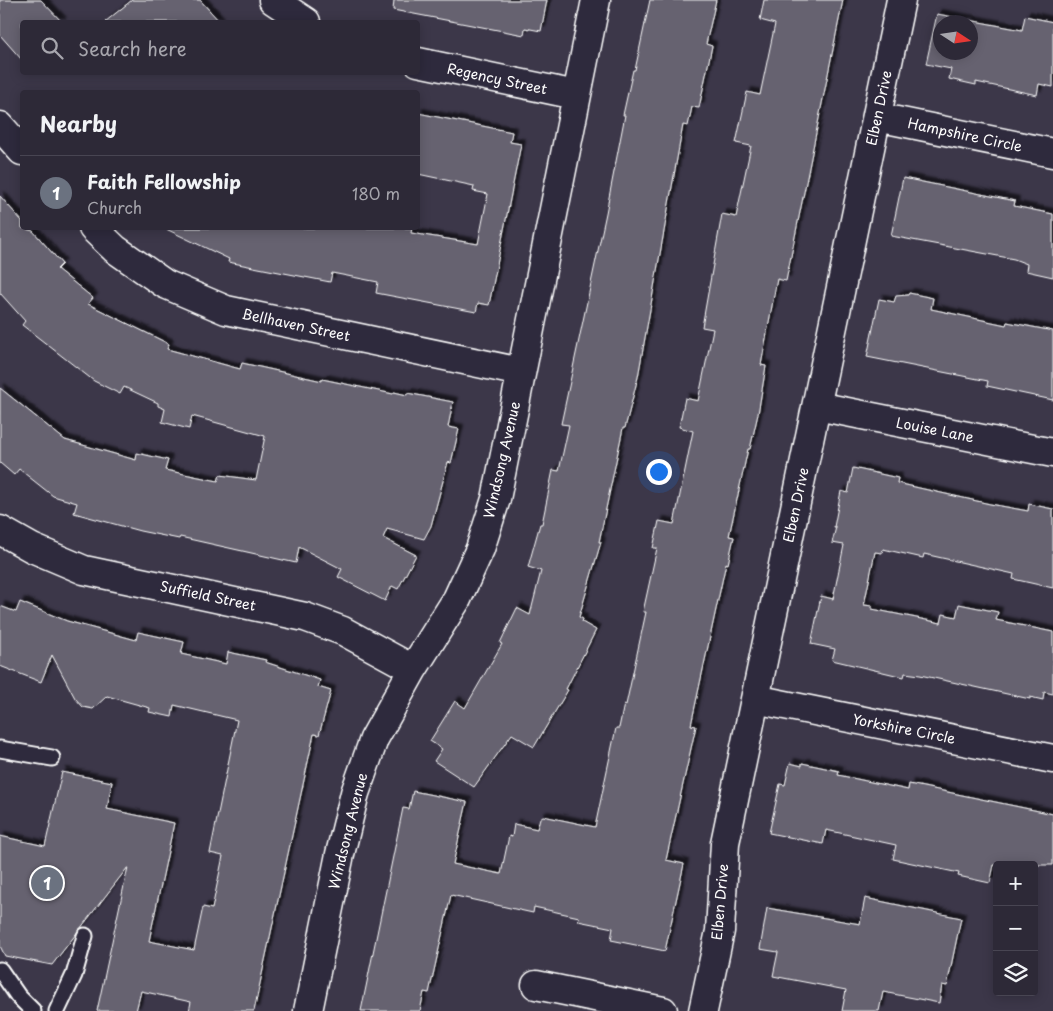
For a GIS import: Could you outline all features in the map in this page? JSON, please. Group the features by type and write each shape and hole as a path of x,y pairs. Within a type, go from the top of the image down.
{"street":[{"path":"273,0 284,10 302,20"},
{"name":"Windsong Avenue","path":"308,1011 340,854 355,793 374,739 413,669 457,599 480,549 496,499 596,0"},
{"name":"Elben Drive","path":"703,1011 720,931 725,842 901,0"},
{"name":"Regency Street","path":"420,62 576,95"},
{"name":"Hampshire Circle","path":"877,117 1053,153"},
{"path":"0,126 20,149"},
{"name":"Bellhaven Street","path":"95,230 115,249 165,284 226,310 521,372"},
{"name":"Louise Lane","path":"817,406 1053,453"},
{"name":"Suffield Street","path":"0,530 32,548 84,570 305,617 344,631 413,669"},
{"name":"Yorkshire Circle","path":"755,699 1053,759"},
{"path":"536,985 663,1011"}],"lane":[{"path":"0,748 52,758"},
{"path":"57,1011 74,975 85,936"},
{"path":"0,970 18,996 33,1011"}],"building":[{"path":"0,0 41,0 60,20 20,20 20,58 0,35"},
{"path":"132,0 200,0 218,20 107,20"},
{"path":"394,0 547,0 541,31 525,28 524,35 393,10"},
{"path":"650,0 716,0 706,44 712,46 699,108 692,107 688,126 683,125 638,377 625,428 623,428 599,542 601,542 579,617 583,619 582,622 596,630 566,689 568,690 534,747 512,734 474,787 434,761 442,749 430,741 455,701 465,708 502,644 500,643 517,608 530,615 541,571 528,567 540,524 542,524 553,470 559,471 569,425 561,424 606,213 625,115 623,115"},
{"path":"764,0 843,0 786,281 777,279 761,365 766,366 758,414 750,449 748,449 729,536 734,537 728,564 726,563 691,725 696,726 666,860 684,864 665,951 611,940 613,928 578,921 579,917 534,907 533,913 451,895 429,993 424,992 420,1011 361,1011 403,808 409,809 413,791 467,802 453,864 501,874 509,836 512,837 514,824 537,829 540,818 543,816 595,827 616,728 619,728 624,704 626,705 646,612 643,612 657,548 653,548 659,521 674,524 693,431 679,427 685,398 698,401 713,329 702,327 722,214 736,217 751,146 736,143 747,92 760,95 775,24 760,20"},
{"path":"1025,16 1053,22 1053,87 1039,84 1037,95 976,82 976,85 949,79 951,69 926,64 933,32 933,60 978,60 978,22 1022,30"},
{"path":"420,113 512,132 510,142 521,144 489,305 478,303 476,312 376,293 378,282 332,273 330,282 228,262 229,259 168,230 412,230 411,233 478,244 488,194 473,191 474,186 420,174"},
{"path":"903,178 1015,201 1014,206 1053,214 1053,277 1026,271 1027,264 1014,259 891,236"},
{"path":"0,196 20,219 20,230 33,231 62,264 57,269 93,298 88,304 169,344 167,349 240,369 242,363 322,381 322,379 393,394 394,392 407,395 407,393 453,402 448,427 459,429 451,463 448,462 431,526 424,539 387,529 383,538 416,555 398,589 392,586 385,601 338,577 342,569 299,547 296,563 180,537 179,539 140,531 74,513 77,503 53,496 19,469 14,475 0,463 0,388 65,440 136,460 137,453 168,460 165,470 218,481 220,475 256,480 265,436 192,416 189,429 162,422 165,409 158,406 158,403 124,387 120,394 94,381 22,325 25,321 0,293"},
{"path":"909,293 933,298 931,309 1006,325 1007,322 1053,331 1053,400 987,386 988,381 867,357 879,299 894,302 896,296 908,295"},
{"path":"853,468 898,478 897,483 990,504 1028,511 1029,504 1053,509 1053,588 1013,579 1014,574 924,554 923,558 883,549 882,553 875,552 864,605 872,606 872,609 941,623 943,614 956,617 959,604 998,612 996,620 1053,632 1053,694 1044,692 1043,700 1030,697 1030,699 920,675 905,673 904,677 832,660 835,649 811,644 821,596 833,599 844,545 832,543 836,527 834,527 841,491 848,493"},
{"path":"20,602 67,621 136,640 138,632 184,642 181,654 226,664 228,652 266,660 265,662 320,680 318,687 331,691 319,735 314,734 254,1011 189,1011 191,1002 141,991 136,1011 97,1011 128,867 52,965 5,956 0,946 0,836 45,846 62,772 112,782 107,809 174,823 149,941 194,950 203,907 212,909 223,856 210,853 237,720 174,705 172,717 149,712 150,708 107,696 93,709 83,707 75,698 52,655 41,682 0,666 0,606 16,612"},
{"path":"790,763 802,766 802,763 839,771 838,775 908,790 909,784 1053,814 1053,865 1038,865 1038,861 993,861 990,883 958,876 959,873 893,859 896,845 826,830 823,844 769,833 780,784 785,785"},
{"path":"865,898 961,918 947,986 942,985 939,1003 883,992 879,1011 842,1011 846,990 773,976 778,952 760,949 767,908 860,924"}],"place":[{"name":"Faith Fellowship","path":"47,883"}]}
